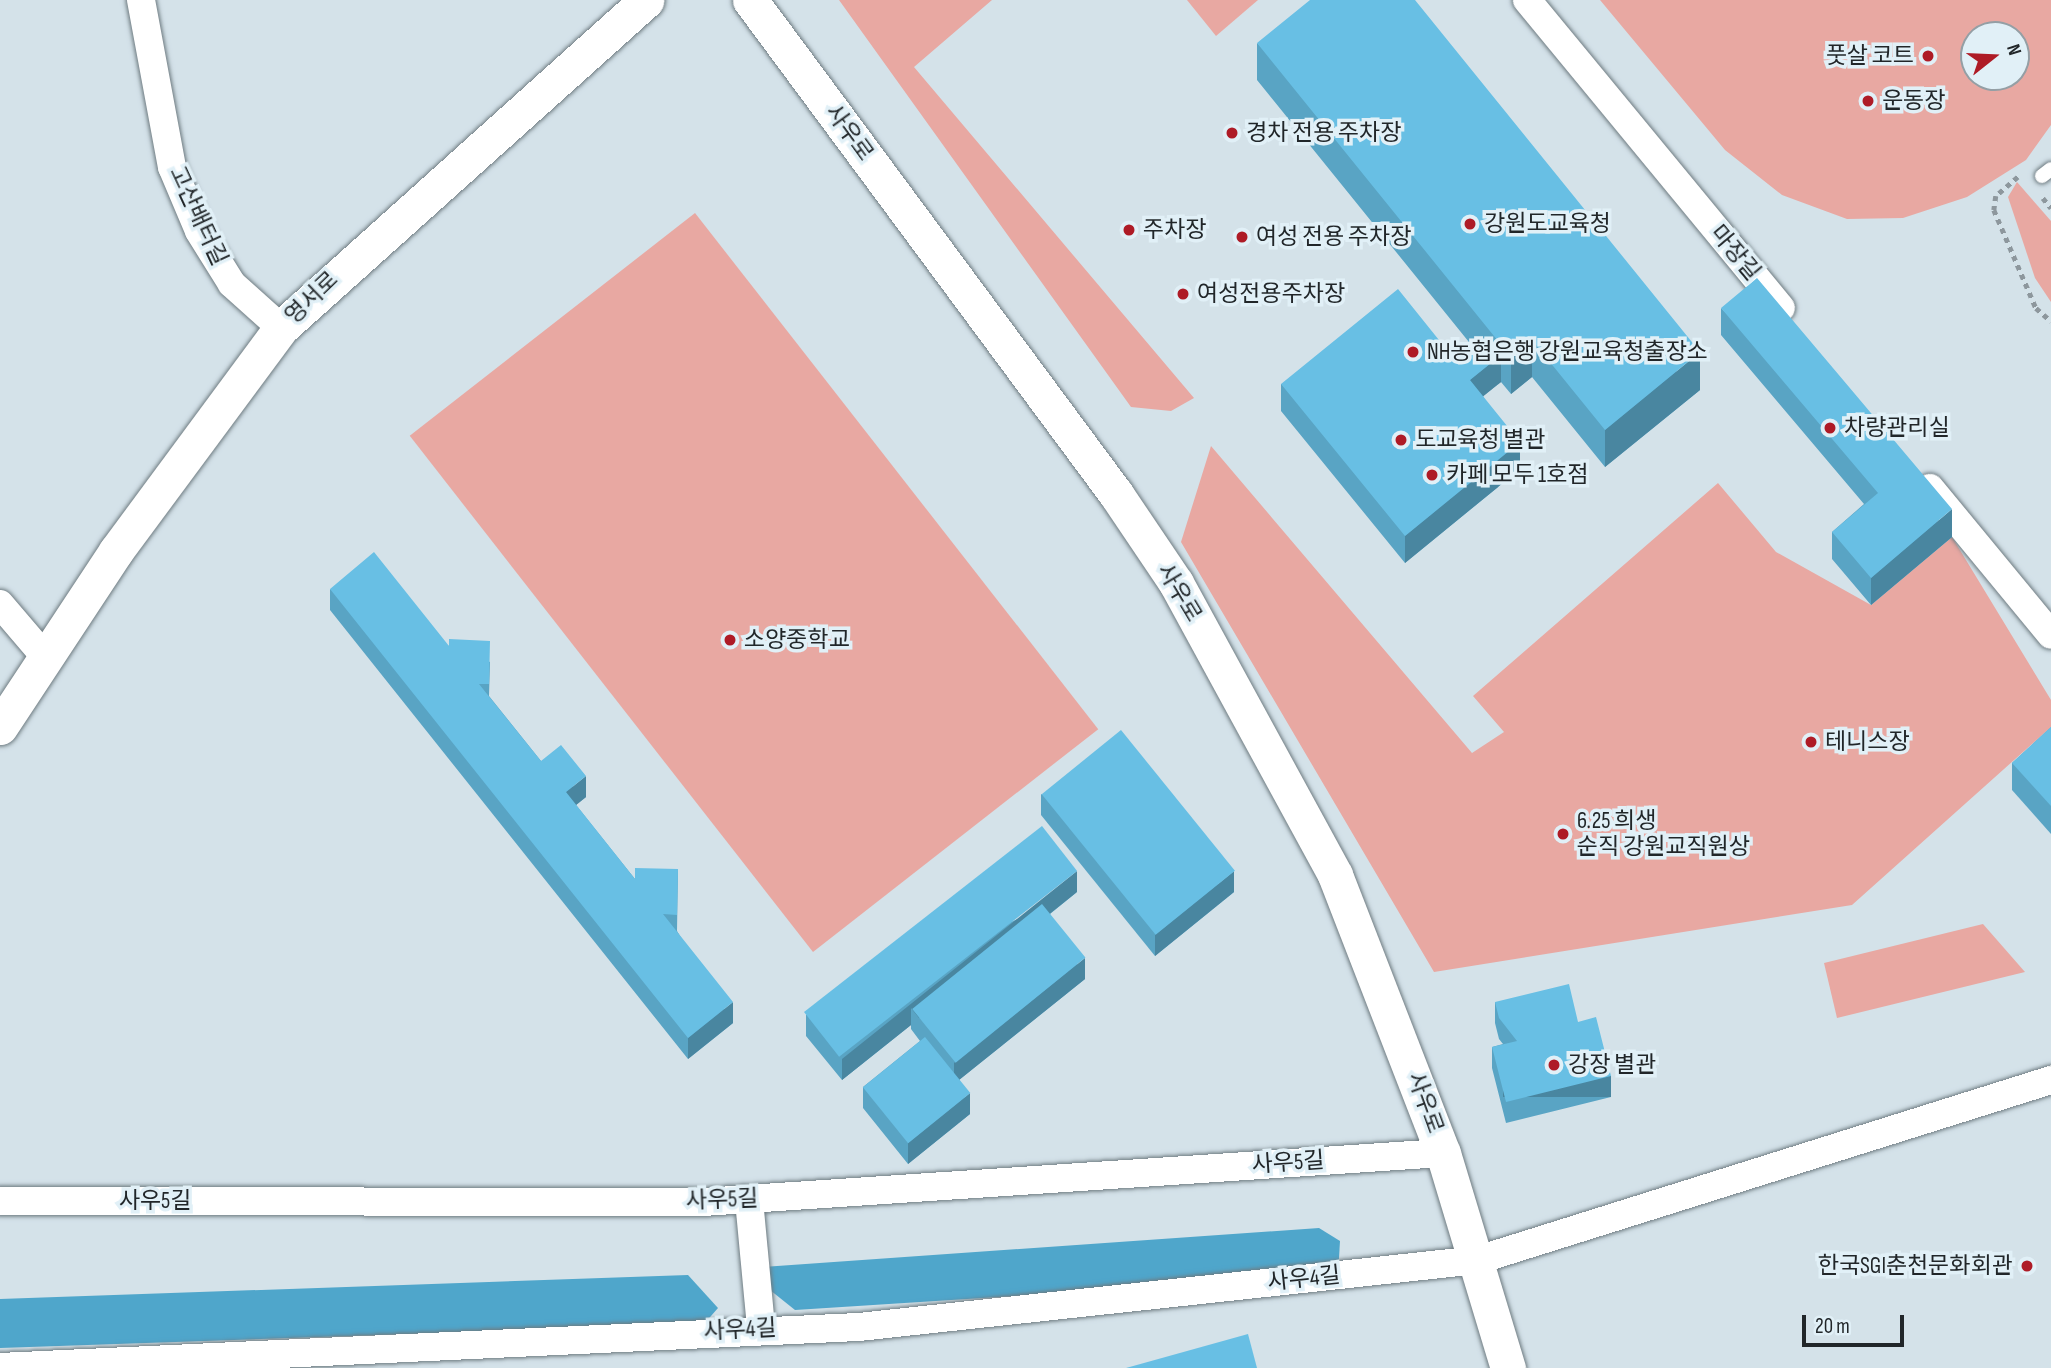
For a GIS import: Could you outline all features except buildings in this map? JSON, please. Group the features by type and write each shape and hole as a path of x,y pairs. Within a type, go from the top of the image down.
{"street":[{"name":"고산배터길","path":"141,0 172,167 200,230 232,284 281,328"},
{"name":"영서로","path":"0,726 47,659 116,551 281,328 647,0"},
{"name":"사우로","path":"750,0 1116,494 1175,583 1335,875 1443,1153 1478,1260 1508,1368"},
{"name":"마장길","path":"1527,0 1802,334"},
{"path":"1909,463 2051,635"},
{"path":"0,604 47,659"},
{"path":"1478,1260 2051,1080"},
{"name":"사우5길","path":"0,1201 749,1200 1443,1153"},
{"path":"749,1200 761,1328"},
{"name":"사우4길","path":"0,1367 761,1328 859,1327 1478,1260"}],"path":[{"path":"2023,174 1999,191 1994,210 2036,307 2051,321"}],"shaded area":[{"path":"839,0 992,0 914,67 1194,398 1171,411 1131,407"},
{"path":"1187,0 1258,0 1216,36"},
{"name":"운동장","path":"1600,0 2051,0 2051,125 2026,160 1967,197 1903,218 1847,219 1782,195 1725,150"},
{"path":"2017,182 2051,221 2051,302 2035,278 2008,197"},
{"path":"695,213 1098,729 813,952 410,436"},
{"path":"1211,446 1472,753 1504,732 1473,696 1718,483 1776,552 1871,605 1952,537 2051,700 2051,727 1852,905 1434,972 1181,542"},
{"path":"1983,924 2025,972 1837,1018 1824,963"}],"water":[{"path":"1319,1228 1340,1241 1338,1275 795,1310 765,1286 763,1267"},
{"path":"688,1275 718,1308 704,1324 0,1348 0,1299"}],"place":[{"name":"풋살 코트","path":"1928,56"},
{"name":"운동장","path":"1868,101"},
{"name":"경차 전용 주차장","path":"1232,133"},
{"name":"강원도교육청","path":"1470,224"},
{"name":"주차장","path":"1129,230"},
{"name":"여성 전용 주차장","path":"1242,237"},
{"name":"여성전용주차장","path":"1183,294"},
{"name":"NH농협은행 강원교육청출장소","path":"1413,352"},
{"name":"차량관리실","path":"1830,428"},
{"name":"도교육청 별관","path":"1401,440"},
{"name":"카페 모두 1호점","path":"1432,475"},
{"name":"소양중학교","path":"730,640"},
{"name":"테니스장","path":"1811,742"},
{"name":"6.25 희생 순직 강원교직원상","path":"1563,834"},
{"name":"강장 별관","path":"1554,1065"},
{"name":"한국SGI춘천문화회관","path":"2027,1266"}]}
